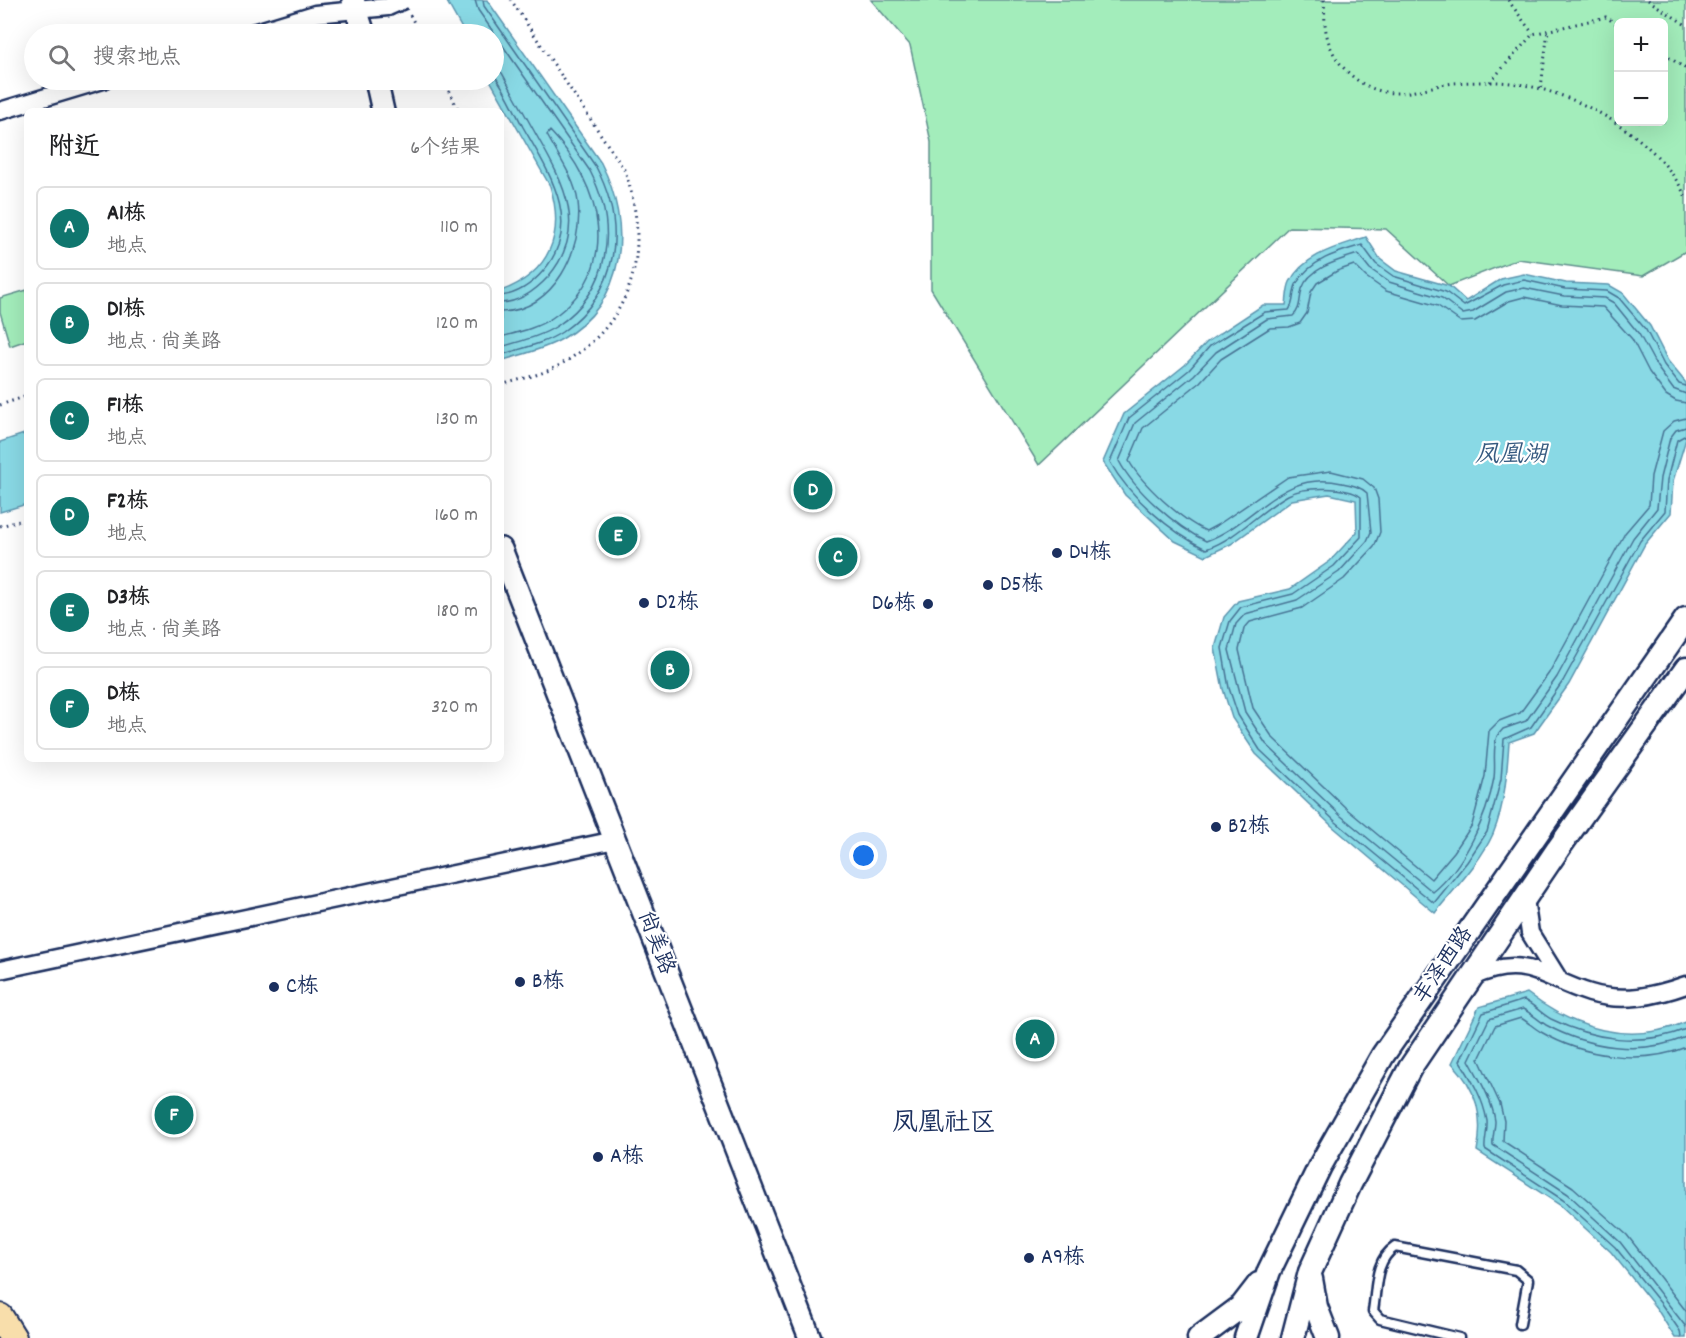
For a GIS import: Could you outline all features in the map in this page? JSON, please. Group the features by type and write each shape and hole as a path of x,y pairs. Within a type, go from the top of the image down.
{"main road":[{"name":"丰泽西路","path":"1246,1338 1269,1271 1320,1166 1383,1055 1686,619"},
{"name":"丰泽西路","path":"1293,1338 1310,1272 1350,1184 1410,1068 1524,899 1686,669"},
{"path":"1199,1338 1242,1305 1269,1271"},
{"path":"1310,1272 1316,1307 1328,1338"},
{"path":"0,1317 13,1338"}],"street":[{"path":"282,24 355,5 388,8 406,4"},
{"path":"355,5 361,24"},
{"path":"0,111 70,90"},
{"path":"378,90 382,108"},
{"name":"尚美路","path":"504,557 810,1338"},
{"path":"0,970 615,840"},
{"path":"1524,899 1530,933 1560,981"},
{"path":"1472,977 1489,970 1516,967 1544,972 1560,981 1592,993 1625,998 1659,994 1686,985"}],"lane":[{"path":"1459,1338 1380,1319 1373,1311 1381,1260 1386,1253 1395,1247 1516,1270 1528,1280 1520,1324"}],"path":[{"path":"504,384 556,367 584,349 607,326 624,298 635,268 639,235 636,202 625,171 511,0"},
{"path":"1324,0 1327,36 1333,54 1344,69 1358,81 1375,89 1393,93 1454,83 1490,82 1541,89 1582,104 1620,126 1654,154 1686,198"},
{"path":"1509,0 1533,34"},
{"path":"1648,0 1686,25"},
{"path":"406,4 415,24"},
{"path":"1490,82 1533,34 1606,17 1614,22"},
{"path":"1541,89 1548,30"},
{"path":"1668,57 1686,69"},
{"path":"448,90 457,108"},
{"path":"0,405 24,397"},
{"path":"0,526 24,520"}],"green space":[{"path":"871,0 1686,0 1686,251 1643,276 1518,259 1449,286 1386,229 1289,227 1039,465 931,289 931,142 910,45"},
{"path":"24,291 24,341 10,346 0,312 0,298"}],"water":[{"path":"446,0 487,0 504,24 459,24"},
{"path":"504,24 601,163 618,211 620,236 618,260 611,283 600,304 584,323 555,343 504,360 504,290 531,274 550,250 556,220 550,186 496,90 504,90"},
{"name":"凤凰湖","path":"1366,237 1380,259 1396,271 1449,286 1466,301 1501,279 1524,274 1566,283 1609,285 1623,293 1650,326 1668,361 1686,383 1686,439 1673,481 1671,513 1645,544 1569,684 1534,733 1509,742 1503,800 1493,834 1474,865 1435,913 1332,826 1256,754 1232,718 1223,689 1215,648 1224,617 1238,601 1290,589 1330,561 1357,532 1356,500 1329,494 1292,500 1231,544 1206,556 1175,541 1125,495 1103,462 1124,414 1185,365 1207,342 1263,305 1286,305 1290,282 1304,264 1324,252"},
{"path":"24,434 24,505 0,512 0,442"},
{"path":"1527,993 1564,1016 1603,1030 1644,1033 1686,1022 1686,1338 1675,1338 1657,1309 1611,1252 1560,1205 1477,1151 1480,1127 1473,1093 1452,1063 1479,1007"}],"place":[{"name":"F2栋","path":"813,490"},
{"name":"D3栋","path":"618,536"},
{"name":"D4栋","path":"1057,553"},
{"name":"F1栋","path":"838,557"},
{"name":"D5栋","path":"988,585"},
{"name":"D2栋","path":"644,603"},
{"name":"D6栋","path":"928,604"},
{"name":"D1栋","path":"670,670"},
{"name":"B2栋","path":"1216,827"},
{"name":"B栋","path":"520,982"},
{"name":"C栋","path":"274,987"},
{"name":"A1栋","path":"1035,1039"},
{"name":"D栋","path":"174,1115"},
{"name":"A栋","path":"598,1157"},
{"name":"A9栋","path":"1029,1258"}],"district":[{"name":"凤凰社区","path":"944,1124"}]}
